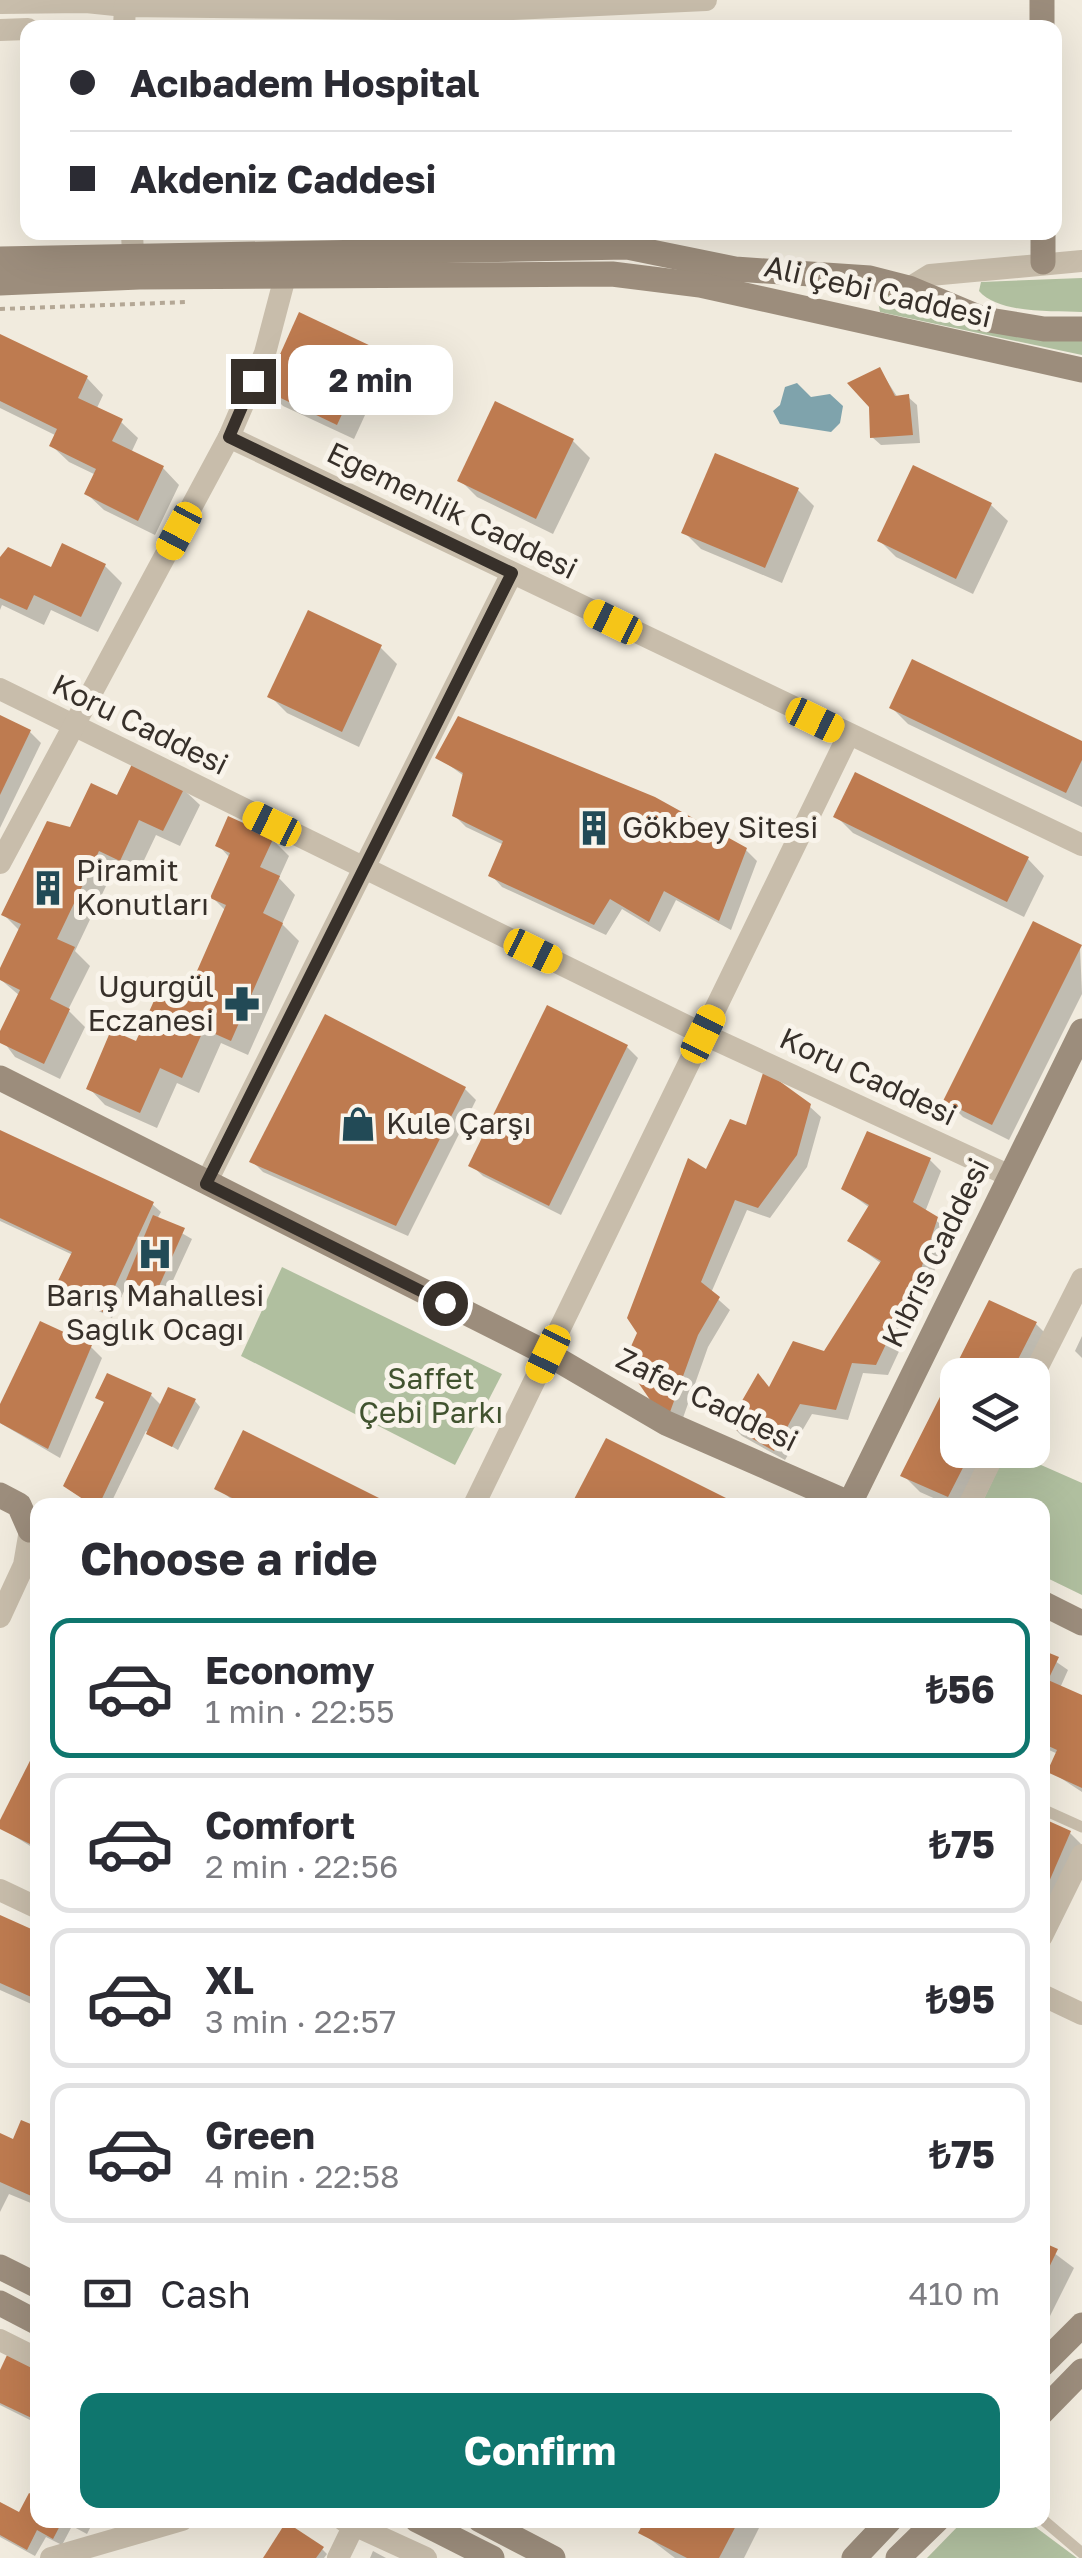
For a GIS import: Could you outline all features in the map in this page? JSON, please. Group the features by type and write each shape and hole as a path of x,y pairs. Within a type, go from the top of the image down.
{"main road":[{"name":"Ali Çebi Caddesi","path":"0,260 133,244 502,240 627,247 735,269 870,278 909,288 983,318 1044,330 1082,329"},
{"path":"1043,240 1043,262"},
{"name":"Ali Çebi Caddesi","path":"0,283 612,274 700,285 1082,370"},
{"path":"863,322 858,298 870,278"},
{"name":"Kıbrıs Caddesi","path":"854,1498 1082,1030"},
{"name":"Zafer Caddesi","path":"0,1078 548,1354 666,1423 837,1498"},
{"path":"0,1495 19,1505 30,1530"},
{"path":"1050,1606 1082,1623"},
{"path":"0,2267 30,2282"},
{"path":"0,2303 30,2318"},
{"path":"1050,2358 1082,2325"},
{"path":"1050,2404 1082,2371"},
{"path":"434,2528 492,2558"},
{"path":"495,2528 552,2558"},
{"path":"854,2558 882,2528"},
{"path":"898,2558 929,2528"}],"street":[{"path":"309,20 494,19 706,0"},
{"path":"0,3 86,2 122,20"},
{"path":"909,288 930,275 1082,261"},
{"path":"0,863 229,437 265,353 285,277"},
{"name":"Egemenlik Caddesi","path":"229,437 1082,846"},
{"path":"206,1184 512,573"},
{"name":"Koru Caddesi","path":"0,689 703,1034 1010,1176"},
{"path":"477,1498 848,736"},
{"path":"1042,1358 1082,1279"},
{"path":"972,1498 987,1468"},
{"path":"0,1618 24,1565 30,1530"},
{"path":"1050,1920 1082,1855"},
{"path":"0,1890 30,1904"},
{"path":"1050,1999 1082,2014"},
{"path":"0,2340 30,2355"},
{"path":"51,2558 154,2528"},
{"path":"338,2558 347,2528"},
{"path":"362,2528 426,2558"}],"lane":[{"path":"1050,1813 1082,1827"},
{"path":"1050,2526 1082,2553"}],"path":[{"path":"0,309 198,301"}],"green space":[{"path":"1082,278 1082,312 1013,307 999,304 979,291 981,282"},
{"path":"883,292 965,321 1082,340 1082,355 880,312 877,296"},
{"name":"Saffet Çebi Parkı","path":"282,1267 502,1374 455,1465 241,1356"},
{"path":"998,1468 1048,1468 1082,1483 1082,1595 1050,1579 1050,1498 984,1498"},
{"path":"956,2528 1037,2528 1077,2558 927,2558"}],"water":[{"path":"797,383 811,397 830,394 843,406 840,423 831,432 780,424 773,411 780,405 785,387"}],"building":[{"path":"299,312 373,347 337,425 264,390"},
{"path":"0,334 88,376 78,398 123,419 112,441 164,466 138,521 84,494 96,469 49,446 57,429 0,401"},
{"path":"880,367 895,396 909,394 913,435 870,438 869,407 847,383"},
{"path":"495,401 574,439 536,519 457,481"},
{"path":"715,453 799,488 765,568 681,533"},
{"path":"913,465 992,503 956,579 877,541"},
{"path":"62,543 106,564 81,617 34,595 27,610 0,598 0,557 8,547 51,567"},
{"path":"308,610 382,645 342,732 267,697"},
{"path":"912,659 1082,741 1082,760 1066,793 889,708"},
{"path":"0,715 31,730 0,795"},
{"name":"Gökbey Sitesi","path":"458,716 655,797 747,848 719,921 664,891 649,922 610,899 594,925 488,876 503,841 452,816 463,773 435,758"},
{"name":"Piramit Konutları","path":"133,762 185,787 163,831 139,820 120,861 99,851 57,939 75,947 50,999 70,1009 44,1064 0,1043 0,1031 20,990 0,980 0,968 21,924 1,915 47,821 70,827 91,783 117,795"},
{"path":"855,772 1029,857 1007,902 833,817"},
{"path":"228,816 274,837 260,867 280,876 263,913 283,923 231,1041 204,1029 182,1078 160,1068 140,1113 86,1089 111,1030 136,1041 157,994 182,1005 226,905 210,898 230,853 215,846"},
{"path":"1033,921 1082,945 992,1125 943,1101"},
{"path":"547,1005 628,1045 549,1206 468,1166"},
{"name":"Kule Çarşı","path":"325,1014 466,1087 396,1226 249,1162"},
{"path":"764,1070 811,1104 797,1155 758,1208 735,1200 701,1282 720,1297 698,1335 666,1423 624,1362 637,1333 627,1318 688,1158 706,1169 730,1119 746,1125"},
{"path":"0,1130 154,1202 103,1312 54,1289 72,1252 0,1218"},
{"path":"867,1131 931,1158 913,1202 938,1217 919,1275 876,1365 852,1363 836,1410 800,1404 774,1451 728,1425 758,1373 769,1387 793,1341 824,1351 881,1261 847,1241 869,1205 841,1189"},
{"name":"Barış Mahallesi Sağlık Ocağı","path":"153,1215 185,1228 156,1293 126,1280"},
{"path":"989,1300 1037,1322 1019,1358 960,1358"},
{"path":"40,1321 92,1345 48,1449 0,1423 0,1404"},
{"path":"107,1373 152,1393 102,1498 81,1498 63,1486 104,1402 95,1398"},
{"path":"168,1387 196,1399 172,1447 146,1434"},
{"path":"940,1397 940,1468 963,1468 948,1497 900,1476"},
{"path":"243,1430 379,1498 232,1498 214,1489"},
{"path":"606,1438 726,1498 575,1498"},
{"path":"1050,1653 1059,1657 1050,1676"},
{"path":"1050,1681 1082,1695 1082,1788 1050,1773 1057,1750 1050,1747"},
{"path":"30,1761 30,1844 0,1829 0,1820"},
{"path":"1050,1822 1071,1831 1050,1879"},
{"path":"0,1915 30,1928 30,1996 0,1983"},
{"path":"21,2120 30,2124 30,2195 0,2182 0,2133 13,2139"},
{"path":"1050,2246 1058,2249 1050,2266"},
{"path":"8,2353 30,2364 30,2417 0,2403 0,2370"},
{"path":"30,2494 30,2528 59,2528 53,2539 37,2530 27,2550 0,2535 0,2502 19,2512"},
{"path":"282,2528 295,2528 324,2547 316,2558 263,2558"},
{"path":"641,2528 735,2528 719,2558 687,2558 638,2533"}],"place":[{"name":"Gökbey Sitesi","path":"594,828"},
{"name":"Piramit Konutları","path":"48,888"},
{"name":"Uğurgül Eczanesi","path":"242,1004"},
{"name":"Kule Çarşı","path":"358,1124"},
{"name":"Barış Mahallesi Sağlık Ocağı","path":"155,1254"}],"route":[{"path":"253,381 229,437 512,573 206,1184 445,1303"}]}
